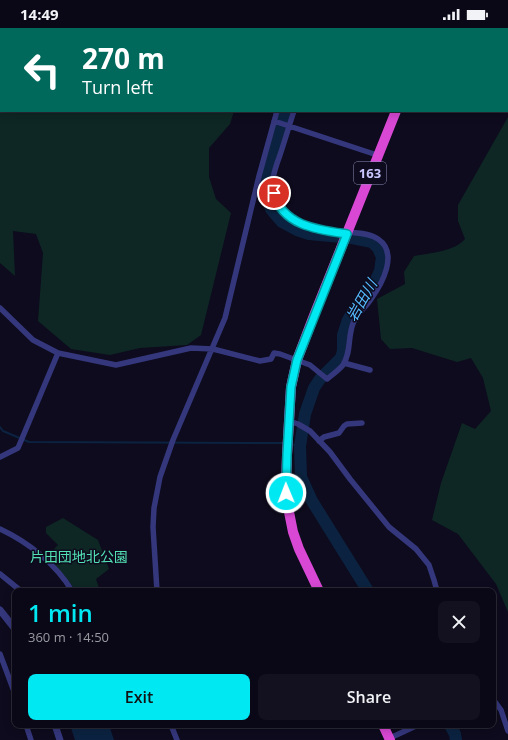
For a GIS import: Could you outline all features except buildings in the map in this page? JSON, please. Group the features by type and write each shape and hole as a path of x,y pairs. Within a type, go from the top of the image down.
{"highway":[{"name":"163","path":"317,588 299,549 289,518 286,484 294,422 290,396 297,360 377,155 396,112"},
{"path":"384,728 390,739"}],"street":[{"path":"157,588 153,527 154,508 160,477 173,440 219,335 230,304 259,176 277,112"},
{"path":"0,308 33,340 58,353 116,365 191,348 213,349 260,361 271,359 274,353 310,365 327,379 344,363 348,354 351,329 357,316 372,299 378,288 385,272 388,258 386,249 378,239 370,236 346,236 299,223 284,213 277,203 273,188 274,174 294,112"},
{"path":"275,121 377,155"},
{"path":"0,457 18,448 58,353"},
{"path":"344,363 370,370"},
{"path":"294,422 310,431 330,452 389,527 416,549 426,560 432,572 436,588"},
{"path":"319,441 324,437 338,433 342,427 347,424 362,423"},
{"path":"0,529 18,539 44,558 70,588"},
{"path":"0,574 17,588"},
{"path":"0,610 12,625"},
{"path":"0,654 2,665 12,687"},
{"path":"496,703 501,710 508,731"},
{"path":"27,728 31,740"},
{"path":"56,728 60,740"},
{"path":"172,728 177,740"},
{"path":"390,739 412,728"}],"green space":[{"path":"0,112 234,112 230,124 209,148 209,177 216,199 231,213 201,335 187,345 140,348 110,355 71,349 38,321 43,253 36,234 13,231 15,276 0,263"},
{"path":"508,117 508,612 496,584 458,534 432,520 441,483 462,423 475,429 491,411 483,378 471,358 457,362 412,348 390,349 381,339 377,299 405,284 404,272 414,256 434,253 454,247 465,239 458,221 458,205"},
{"name":"片田団地北公園","path":"63,518 98,540 109,569 96,579 99,588 74,588 63,574 46,557 58,545 46,533 46,527"}],"water":[{"path":"71,728 110,728 114,740 75,740"}],"waterway":[{"name":"岩田川","path":"286,112 265,180 266,196 271,209 282,222 297,230 309,234 352,238 372,242 378,248 382,257 380,271 373,286 348,320 343,335 343,351 341,358 320,379 314,388 305,414 300,446 301,477 312,501 366,588"},
{"path":"0,427 3,431 29,442 284,443"},
{"name":"岩田川","path":"294,445 300,446"},
{"name":"岩田川","path":"452,728 456,740"}],"route":[{"path":"274,193 281,210 288,217 299,223 322,230 347,234 297,360 290,396 286,493"}]}
